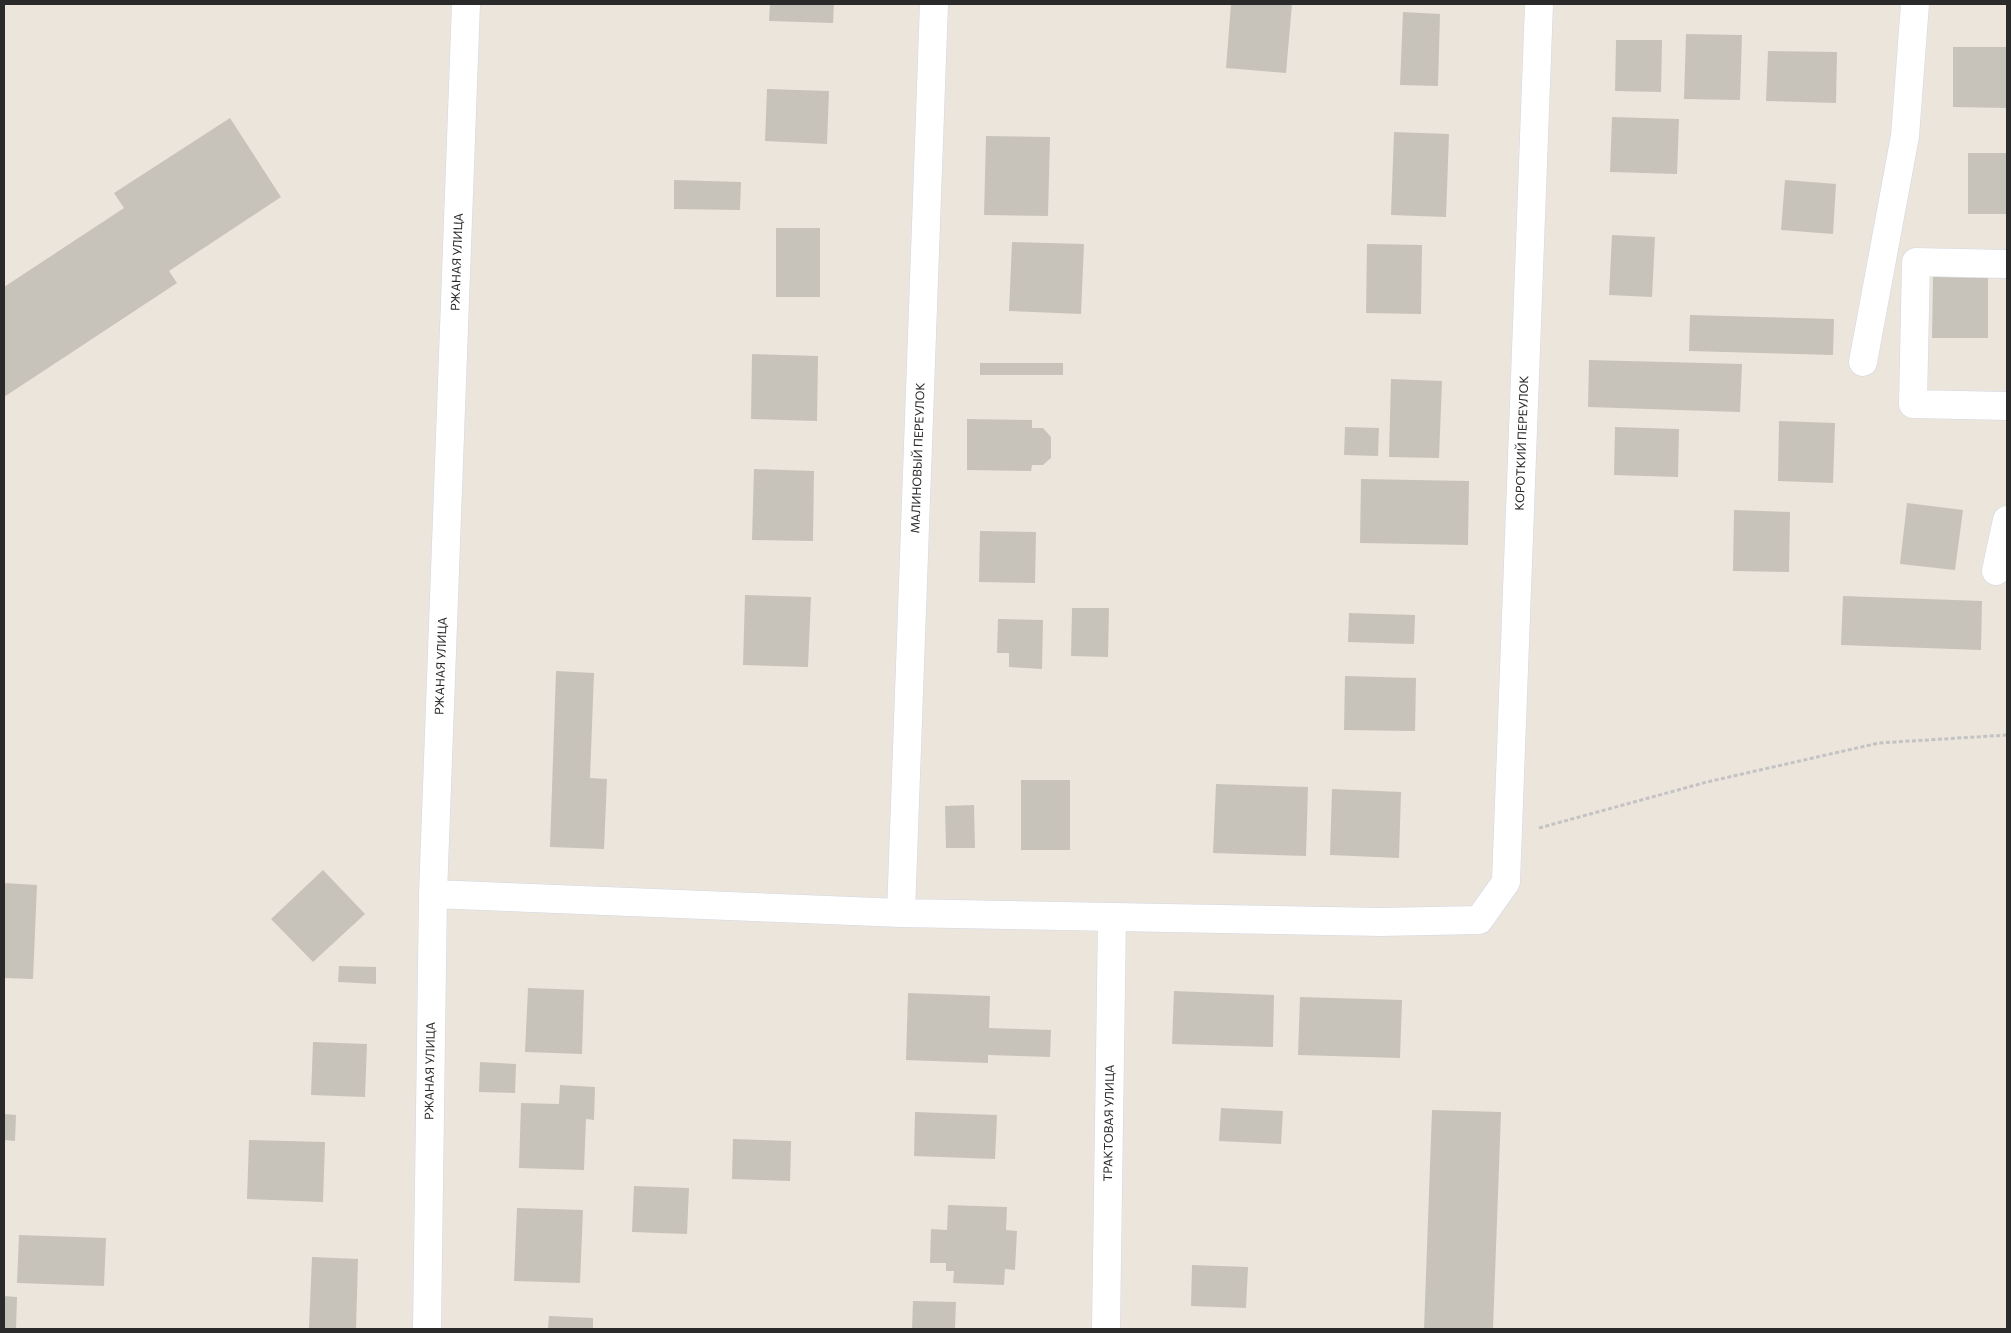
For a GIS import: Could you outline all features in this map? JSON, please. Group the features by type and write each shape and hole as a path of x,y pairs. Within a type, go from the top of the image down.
{"street":[{"name":"РЖАНАЯ УЛИЦА","path":"427,1329 433,894 466,4"},
{"name":"МАЛИНОВЫЙ ПЕРЕУЛОК","path":"901,913 934,4"},
{"name":"КОРОТКИЙ ПЕРЕУЛОК","path":"1112,917 1381,922 1479,920 1506,882 1539,4"},
{"path":"1863,362 1905,136 1915,4"},
{"path":"2007,264 1916,262 1913,404 2007,406"},
{"path":"1996,571 2007,520"},
{"path":"433,894 901,913 1112,917"},
{"name":"ТРАКТОВАЯ УЛИЦА","path":"1106,1329 1112,917"}],"path":[{"path":"1508,836 1707,782 1879,743 2007,735"}],"building":[{"path":"770,4 834,4 833,23 769,21"},
{"path":"1231,4 1292,4 1286,73 1226,68"},
{"path":"1403,12 1440,14 1438,86 1400,85"},
{"path":"1686,34 1742,35 1740,100 1684,99"},
{"path":"1616,40 1662,40 1661,92 1615,91"},
{"path":"1953,47 2007,47 2007,108 1953,107"},
{"path":"1768,51 1837,52 1836,103 1766,101"},
{"path":"767,89 829,91 827,144 765,141"},
{"path":"1612,117 1679,119 1677,174 1610,172"},
{"path":"230,118 281,197 169,271 177,283 4,397 4,287 124,208 114,193"},
{"path":"1394,132 1449,134 1446,217 1391,215"},
{"path":"986,136 1050,137 1048,216 984,215"},
{"path":"1968,153 2007,153 2007,214 1968,214"},
{"path":"674,180 741,182 740,210 674,209"},
{"path":"1785,180 1836,184 1833,234 1781,230"},
{"path":"776,228 820,228 820,297 776,297"},
{"path":"1612,235 1655,237 1652,297 1609,295"},
{"path":"1012,242 1084,244 1081,314 1009,311"},
{"path":"1367,244 1422,245 1421,314 1366,313"},
{"path":"1933,277 1988,278 1988,338 1932,338"},
{"path":"1690,315 1834,319 1833,355 1689,351"},
{"path":"752,354 818,356 817,421 751,419"},
{"path":"1589,360 1742,364 1740,412 1588,407"},
{"path":"980,363 1063,363 1063,375 980,375"},
{"path":"1391,379 1442,381 1439,458 1389,457"},
{"path":"967,419 1032,420 1032,428 1043,428 1051,437 1051,458 1043,465 1032,465 1031,471 967,470"},
{"path":"1779,421 1835,423 1833,483 1778,481"},
{"path":"1345,427 1379,428 1378,456 1344,455"},
{"path":"1615,427 1679,429 1678,477 1614,475"},
{"path":"754,469 814,471 813,541 752,540"},
{"path":"1361,479 1469,481 1468,545 1360,543"},
{"path":"1907,503 1963,510 1955,570 1900,564"},
{"path":"1734,510 1790,512 1789,572 1733,571"},
{"path":"980,531 1036,532 1035,583 979,582"},
{"path":"745,595 811,597 808,667 743,665"},
{"path":"1843,596 1982,601 1981,650 1841,645"},
{"path":"1072,608 1109,608 1108,657 1071,656"},
{"path":"1349,613 1415,615 1414,644 1348,642"},
{"path":"998,619 1043,620 1042,669 1009,667 1009,653 997,653"},
{"path":"556,671 594,673 590,778 607,779 604,849 550,847"},
{"path":"1345,676 1416,678 1415,731 1344,730"},
{"path":"1021,780 1070,780 1070,850 1021,850"},
{"path":"1216,784 1308,787 1306,856 1213,853"},
{"path":"1332,789 1401,792 1399,858 1330,855"},
{"path":"974,805 975,848 946,848 945,806"},
{"path":"323,870 365,914 313,962 271,919"},
{"path":"4,883 37,885 33,979 4,978"},
{"path":"339,966 376,967 376,984 338,982"},
{"path":"528,988 584,990 582,1054 525,1052"},
{"path":"1174,991 1274,995 1273,1047 1172,1044"},
{"path":"908,993 990,996 989,1028 1051,1030 1050,1057 988,1055 988,1063 906,1060"},
{"path":"1300,997 1402,1000 1400,1058 1298,1055"},
{"path":"313,1042 367,1044 365,1097 311,1095"},
{"path":"480,1062 516,1064 515,1093 479,1092"},
{"path":"560,1085 595,1087 594,1120 586,1119 584,1170 519,1168 521,1103 559,1104"},
{"path":"1221,1108 1283,1111 1281,1144 1219,1141"},
{"path":"1432,1110 1501,1112 1493,1329 1424,1329"},
{"path":"915,1112 997,1115 995,1159 914,1156"},
{"path":"4,1114 16,1115 15,1141 4,1140"},
{"path":"733,1139 791,1141 790,1181 732,1179"},
{"path":"249,1140 325,1142 323,1202 247,1199"},
{"path":"634,1186 689,1188 687,1234 632,1232"},
{"path":"948,1205 1007,1207 1006,1230 1017,1231 1015,1270 1005,1269 1004,1285 953,1283 954,1271 946,1271 946,1263 930,1263 931,1229 947,1230"},
{"path":"517,1208 583,1210 580,1283 514,1281"},
{"path":"19,1235 106,1238 104,1286 17,1283"},
{"path":"312,1257 358,1259 356,1329 309,1328"},
{"path":"1192,1265 1248,1267 1246,1308 1191,1306"},
{"path":"4,1296 17,1297 16,1329 4,1329"},
{"path":"913,1301 956,1302 955,1329 912,1329"},
{"path":"549,1316 593,1318 593,1329 548,1329"}]}
